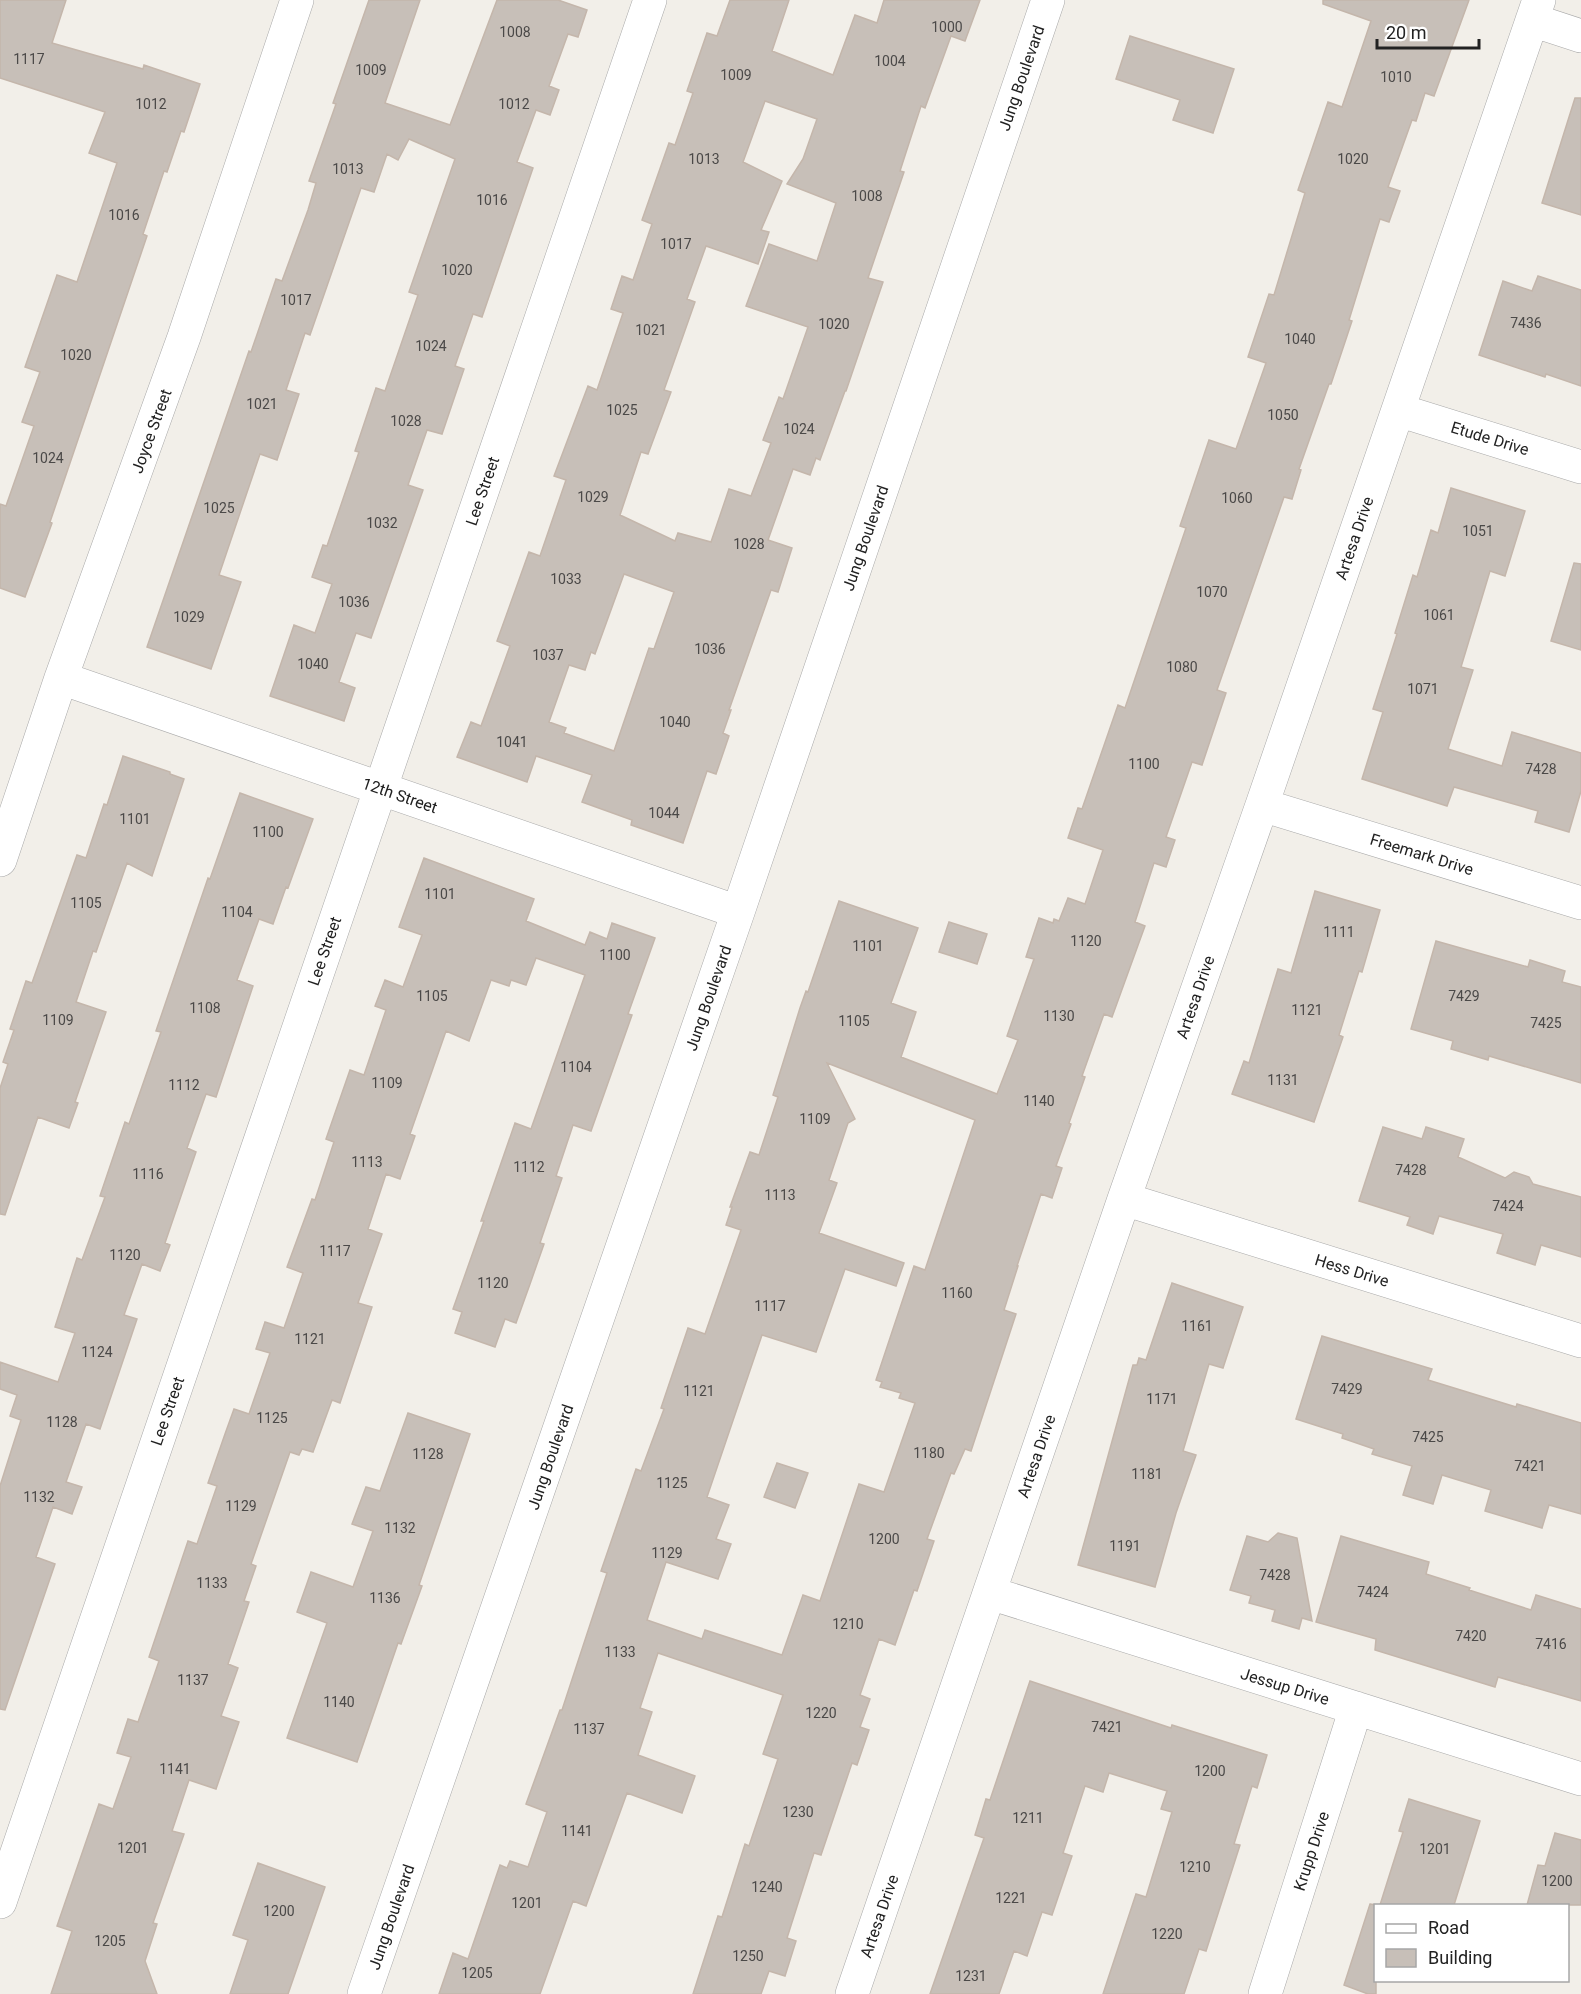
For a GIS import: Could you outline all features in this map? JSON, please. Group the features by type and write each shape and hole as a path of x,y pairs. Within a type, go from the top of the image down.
{"street":[{"name":"Joyce Street","path":"0,860 62,678 184,337 297,0"},
{"name":"Lee Street","path":"0,1902 650,0"},
{"name":"Jung Boulevard","path":"364,1994 738,912 1048,0"},
{"path":"1536,10 1581,36"},
{"name":"Artesa Drive","path":"852,1994 1124,1199 1536,10"},
{"name":"Etude Drive","path":"1398,410 1581,467"},
{"name":"12th Street","path":"62,678 738,912"},
{"name":"Freemark Drive","path":"1262,805 1581,903"},
{"name":"Hess Drive","path":"1124,1199 1581,1341"},
{"name":"Jessup Drive","path":"990,1593 1581,1779"},
{"name":"Krupp Drive","path":"1265,1994 1356,1708"}],"building":[{"path":"0,0 66,0 52,43 143,69 144,65 200,84 184,132 181,131 167,172 164,171 143,234 147,236 50,522 52,523 25,597 0,588 0,504 6,506 34,426 22,422 40,372 25,367 57,275 77,282 117,163 89,153 105,112 0,78"},
{"path":"369,0 420,0 385,103 450,125 497,0 558,0 587,10 578,37 568,34 549,86 559,90 550,115 536,110 517,162 533,168 482,317 473,314 455,366 464,369 442,434 427,430 408,485 423,490 371,638 356,633 339,682 355,688 344,721 270,696 294,625 315,633 332,584 312,577 323,545 327,546 359,452 355,451 376,388 385,391 418,295 409,292 455,159 409,139 398,160 387,154 374,192 361,188 310,335 305,333 286,390 299,394 277,460 260,454 219,575 241,582 211,669 147,647 249,351 251,352 276,279 282,281 308,210 316,183 309,181"},
{"path":"730,0 789,0 772,51 833,75 855,15 877,23 884,0 980,0 965,41 951,36 925,108 921,106 900,171 904,172 868,278 883,282 820,460 816,458 810,475 793,469 768,540 792,548 778,592 771,590 729,710 731,710 723,733 729,736 716,774 707,771 683,843 631,825 632,820 582,802 592,775 536,756 527,782 457,757 471,722 481,726 510,646 497,641 529,552 540,556 566,480 554,476 588,386 597,390 623,313 611,309 622,276 633,280 652,224 642,220 669,143 675,145 693,93 687,91 707,33 717,36","holes":["765,101 817,119 803,159 787,184 836,203 817,261 769,244 746,306 808,327 783,399 779,397 763,440 771,443 751,496 729,489 711,542 678,533 675,541 620,515 641,452 648,454 671,392 664,390 695,302 687,299 706,246 758,264 769,232 761,230 782,181 743,162","624,574 674,592 654,649 649,648 614,751 564,733 566,728 549,722 569,665 585,670 591,652 595,654"]},
{"path":"1323,0 1469,0 1434,96 1425,93 1416,121 1412,120 1388,187 1400,191 1389,222 1380,219 1349,320 1352,321 1299,469 1301,470 1292,499 1284,497 1217,690 1226,693 1202,765 1192,762 1166,837 1175,840 1166,867 1154,863 1135,922 1145,926 1112,1017 1104,1014 1082,1076 1085,1077 1056,1166 1062,1168 1052,1198 1041,1194 1017,1266 1004,1310 1016,1314 971,1451 965,1449 954,1474 951,1473 927,1539 934,1541 895,1645 879,1639 860,1695 870,1699 860,1727 869,1730 857,1765 852,1763 821,1855 814,1853 787,1938 796,1941 785,1976 769,1971 761,1994 693,1994 718,1916 722,1917 745,1844 749,1846 778,1759 763,1754 783,1695 658,1653 640,1708 652,1712 638,1755 695,1776 682,1813 627,1793 586,1906 573,1901 540,1994 439,1994 453,1953 468,1959 500,1865 507,1868 510,1861 528,1867 547,1812 526,1804 560,1710 562,1710 607,1573 601,1571 636,1469 641,1471 664,1409 661,1408 688,1328 705,1334 741,1230 726,1225 732,1207 730,1207 750,1152 759,1155 778,1097 773,1095 800,1008 806,991 808,992 839,901 918,928 891,1003 916,1012 901,1057 997,1094 1018,1040 1007,1036 1034,959 1026,957 1039,918 1053,923 1054,919 1059,921 1068,898 1085,904 1103,850 1068,838 1078,808 1082,809 1118,705 1125,708 1186,528 1180,526 1209,440 1236,449 1266,363 1248,357 1269,294 1274,295 1305,193 1298,190 1328,102 1342,107 1371,21 1323,4","holes":["827,1063 975,1120 925,1270 914,1266 876,1380 882,1382 880,1387 901,1393 899,1398 915,1403 884,1492 859,1484 820,1601 803,1595 782,1655 705,1630 702,1639 647,1620 666,1562 718,1579 731,1544 716,1539 729,1505 707,1497 762,1335 816,1352 845,1269 896,1286 904,1263 819,1233 837,1183 829,1180 848,1123 855,1119"]},
{"path":"1130,36 1234,69 1213,133 1173,120 1180,100 1116,79"},
{"path":"1575,98 1581,98 1581,215 1542,203"},
{"path":"1538,276 1581,290 1581,386 1546,374 1545,377 1479,355 1503,281 1532,291"},
{"path":"1451,488 1525,511 1505,576 1490,571 1461,667 1473,670 1448,749 1502,766 1512,732 1581,753 1581,791 1569,832 1535,822 1538,811 1454,787 1447,806 1362,779 1383,712 1373,709 1397,634 1395,633 1413,575 1417,577 1431,530 1438,533"},
{"path":"1574,563 1581,564 1581,650 1551,641"},
{"path":"123,756 184,779 152,876 127,863 76,1002 106,1012 75,1102 78,1103 69,1128 38,1117 5,1215 0,1214 0,1088 8,1064 3,1062 14,1030 10,1029 26,981 32,983 77,855 86,858"},
{"path":"240,793 313,819 273,924 259,919 237,980 253,986 216,1097 206,1094 187,1148 196,1152 165,1243 170,1245 160,1271 142,1264 124,1315 137,1319 100,1429 86,1424 66,1482 82,1487 72,1514 53,1507 36,1557 55,1564 5,1710 0,1709 0,1486 21,1420 10,1416 17,1395 0,1389 0,1362 58,1382 75,1333 55,1327 77,1258 82,1260 105,1197 100,1196 125,1122 129,1124 161,1032 156,1031 208,878 210,879"},
{"path":"424,858 534,899 526,921 585,945 590,932 607,939 612,923 655,938 628,1014 632,1015 591,1131 573,1125 556,1176 562,1178 540,1243 544,1244 530,1284 516,1323 505,1319 495,1347 455,1333 462,1312 453,1309 515,1123 531,1129 585,975 536,958 526,985 511,980 509,986 491,980 469,1041 446,1031 410,1134 415,1136 400,1179 386,1174 368,1229 382,1234 358,1303 372,1307 340,1403 332,1400 313,1452 302,1449 299,1455 290,1452 251,1564 256,1566 244,1601 249,1602 228,1664 238,1668 221,1716 239,1722 216,1789 189,1780 172,1831 184,1834 153,1923 157,1924 145,1961 157,1994 51,1994 72,1931 57,1926 99,1804 113,1809 131,1757 117,1753 128,1719 138,1722 159,1661 149,1657 188,1541 197,1544 217,1486 208,1483 225,1434 234,1409 249,1414 270,1353 256,1349 265,1322 284,1328 303,1273 287,1267 312,1199 315,1200 334,1142 326,1139 350,1070 364,1075 386,1010 375,1006 385,980 403,987 422,935 399,927"},
{"path":"1315,891 1380,910 1362,972 1359,971 1339,1035 1343,1037 1314,1122 1232,1094 1244,1061 1249,1063 1278,969 1291,973"},
{"path":"949,922 987,934 977,964 939,952"},
{"path":"1436,941 1528,967 1530,960 1565,971 1562,982 1581,987 1581,1083 1489,1056 1488,1060 1451,1049 1453,1041 1411,1029"},
{"path":"1383,1127 1422,1139 1426,1127 1464,1139 1458,1157 1505,1178 1514,1172 1529,1177 1533,1184 1581,1197 1581,1257 1541,1245 1535,1265 1497,1253 1503,1234 1439,1216 1433,1234 1407,1225 1410,1217 1359,1201"},
{"path":"1172,1283 1243,1307 1223,1368 1209,1364 1183,1451 1196,1455 1176,1513 1155,1587 1078,1565 1133,1365 1137,1365 1139,1358 1146,1360"},
{"path":"1322,1336 1432,1369 1428,1380 1516,1407 1517,1404 1581,1423 1581,1514 1549,1505 1542,1528 1485,1511 1491,1490 1442,1475 1433,1504 1403,1495 1412,1466 1372,1454 1374,1449 1342,1438 1343,1434 1296,1419"},
{"path":"408,1413 470,1434 419,1585 422,1586 401,1644 398,1643 357,1762 287,1738 327,1623 297,1612 311,1572 353,1587 373,1531 352,1524 366,1487 380,1491"},
{"path":"777,1463 808,1473 795,1508 764,1497"},
{"path":"1278,1533 1297,1538 1312,1621 1302,1618 1299,1629 1272,1621 1275,1610 1249,1603 1251,1596 1230,1590 1247,1536 1268,1542"},
{"path":"1341,1536 1429,1562 1426,1574 1531,1610 1536,1595 1581,1609 1581,1701 1498,1677 1495,1687 1375,1650 1376,1639 1316,1622"},
{"path":"1030,1681 1171,1728 1172,1725 1267,1755 1257,1788 1252,1786 1234,1844 1240,1845 1206,1951 1199,1949 1184,1994 1103,1994 1136,1894 1146,1897 1172,1812 1161,1809 1167,1791 1109,1773 1103,1792 1085,1786 1063,1853 1072,1856 1052,1915 1042,1912 1027,1956 1014,1951 999,1994 930,1994 984,1838 975,1835 986,1799 990,1800"},
{"path":"1409,1799 1480,1821 1454,1904 1380,1904 1403,1832 1399,1831"},
{"path":"1555,1833 1581,1840 1581,1905 1527,1904 1538,1865 1545,1866"},
{"path":"258,1863 325,1887 288,1994 230,1994 248,1940 233,1935"},
{"path":"1370,1904 1374,1905 1376,1994 1368,1994 1344,1985"}]}
